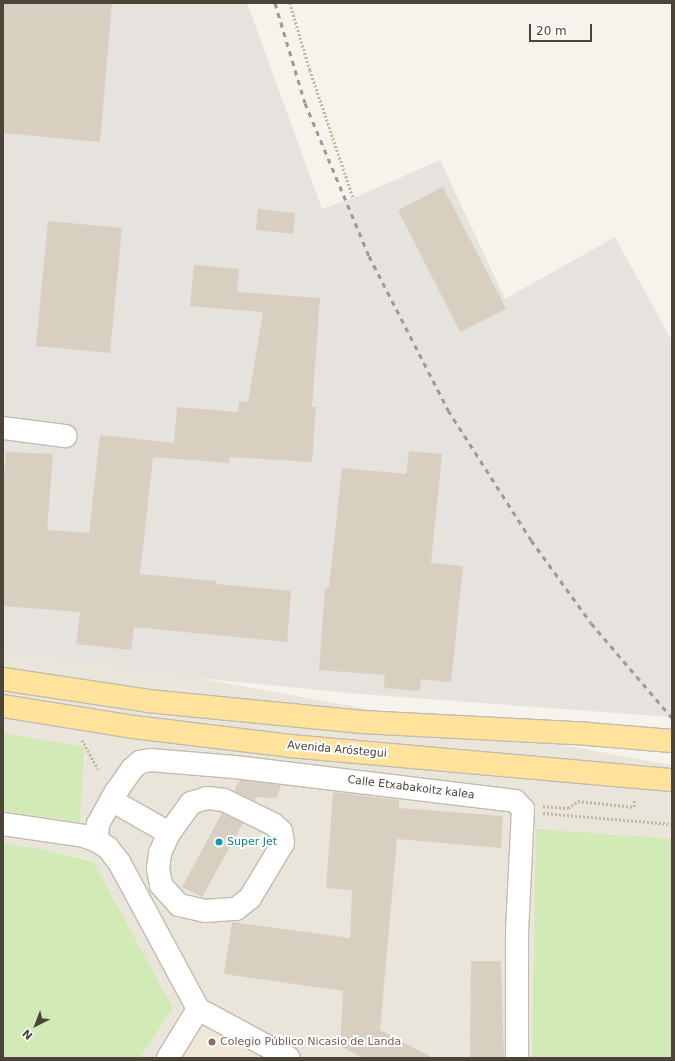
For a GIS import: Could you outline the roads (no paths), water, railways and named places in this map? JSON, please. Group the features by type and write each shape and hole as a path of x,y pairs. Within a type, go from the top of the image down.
{"main road":[{"path":"3,679 148,701 354,721 588,734 672,741"},
{"name":"Avenida Aróstegui","path":"3,706 134,727 290,746 672,780"}],"street":[{"path":"3,428 65,436"},
{"name":"Calle Etxabakoitz kalea","path":"97,841 98,824 111,800 132,769 140,762 150,760 236,767 515,801 529,811 517,932 517,1058"},
{"path":"207,798 224,800 273,824 281,831 283,843 250,898 236,909 205,911 179,905 161,885 158,869 160,853 168,833 191,803 207,798"},
{"path":"111,800 168,833"},
{"path":"3,824 84,836 97,841 108,848 119,862 198,1009 289,1058"},
{"path":"168,1058 198,1009"}],"railway":[{"path":"275,3 305,103 369,256 448,410 531,540 591,623 672,718"}],"place":[{"name":"Super Jet","path":"219,842"},
{"name":"Colegio Público Nicasio de Landa","path":"212,1042"}]}
